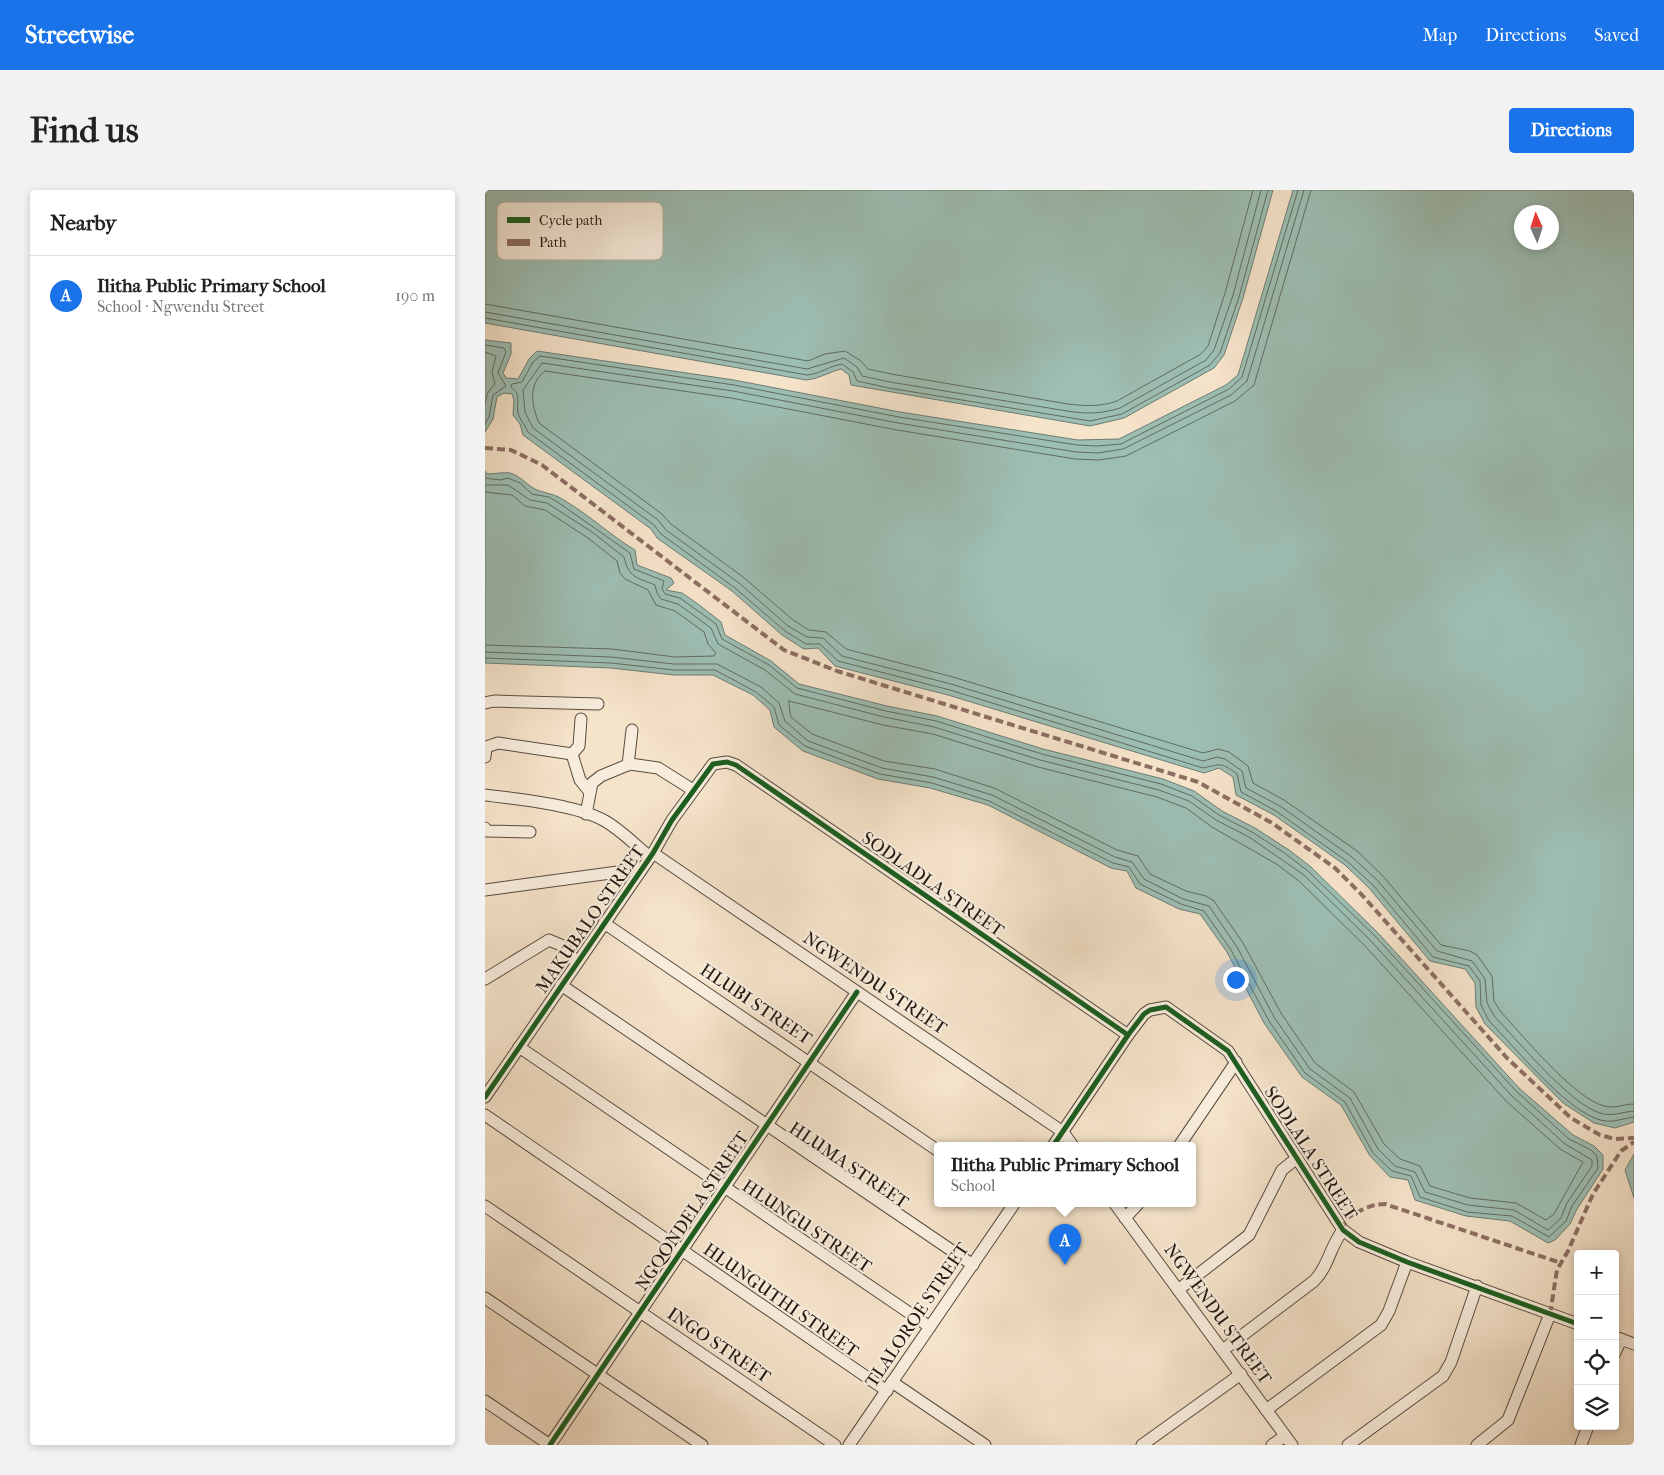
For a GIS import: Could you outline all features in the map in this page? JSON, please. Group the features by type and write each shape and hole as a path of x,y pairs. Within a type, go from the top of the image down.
{"street":[{"path":"485,703 494,701 598,704"},
{"path":"572,754 579,746 581,719"},
{"path":"628,765 632,730"},
{"path":"485,757 486,747 498,743 572,754"},
{"path":"572,754 580,780 589,791"},
{"name":"MAKUBALO STREET","path":"485,1097 651,855 693,790 713,764 721,762"},
{"name":"SODLADLA STREET","path":"721,762 736,765 1128,1034"},
{"path":"586,814 592,783 601,776 628,765 645,764 658,768 693,790"},
{"name":"NGWENDU STREET","path":"485,794 539,802 605,820 651,855 1063,1132 1070,1142"},
{"path":"485,828 487,831 530,832"},
{"path":"485,890 640,869"},
{"name":"HLUBI STREET","path":"604,923 934,1148"},
{"path":"485,979 549,940 563,946 576,962"},
{"name":"HLUMA STREET","path":"561,985 973,1265"},
{"name":"NGQONDELA STREET","path":"551,1443 857,992"},
{"name":"SODLALA STREET","path":"1128,1034 1144,1014 1158,1007 1166,1008 1180,1015 1221,1045 1236,1062 1343,1230 1359,1242 1407,1262 1574,1323"},
{"path":"1056,1142 1128,1034"},
{"name":"HLUNGU STREET","path":"519,1047 930,1326"},
{"path":"1182,1142 1236,1062"},
{"name":"HLUNGUTHI STREET","path":"485,1115 890,1386 985,1445"},
{"path":"1178,1290 1249,1235 1282,1170 1297,1158"},
{"name":"INGO STREET","path":"485,1206 835,1445"},
{"name":"TLALOROE STREET","path":"849,1445 1012,1207"},
{"name":"NGWENDU STREET","path":"1117,1207 1288,1440"},
{"path":"1125,1218 1134,1207"},
{"path":"1223,1350 1314,1281 1325,1268 1336,1239 1343,1230"},
{"path":"1266,1410 1381,1325 1389,1311 1407,1262"},
{"path":"1348,1445 1443,1376 1451,1362 1477,1286"},
{"path":"485,1298 702,1445"},
{"path":"1477,1445 1508,1420 1550,1314"},
{"path":"1619,1338 1634,1344"},
{"path":"1142,1445 1241,1374"},
{"path":"485,1401 551,1443 565,1445"},
{"path":"1581,1445 1587,1430"},
{"path":"1272,1445 1288,1440"}],"water":[{"path":"485,190 1273,190 1243,298 1224,355 1214,368 1124,418 1090,426 851,385 849,375 841,369 806,380 485,323"},
{"path":"1293,190 1634,190 1634,1122 1615,1128 1594,1123 1563,1103 1485,1024 1476,1007 1475,983 1465,969 1430,961 1369,888 1345,865 1274,815 1236,795 1233,777 1219,768 1204,773 948,695 835,666 818,648 804,649 782,635 732,591 657,538 651,529 523,435 520,424 513,415 514,400 512,394 504,393 497,397 493,419 485,432 485,340 511,343 511,354 503,373 506,378 518,379 529,359 537,351 734,380 900,412 1078,440 1119,439 1226,385 1238,375"},
{"path":"485,471 487,474 514,474 533,488 558,497 572,505 635,550 637,565 671,578 674,583 666,590 682,593 698,604 721,622 725,635 771,661 799,684 887,706 937,716 1043,749 1163,779 1194,791 1222,811 1255,828 1289,850 1311,867 1379,934 1519,1088 1573,1135 1594,1146 1603,1155 1603,1169 1577,1209 1570,1224 1555,1240 1548,1243 1510,1221 1466,1216 1415,1200 1408,1180 1390,1177 1370,1156 1341,1105 1302,1077 1264,1023 1227,952 1200,914 1179,909 1136,888 1127,871 1111,868 988,805 930,788 878,779 803,751 774,727 770,710 753,695 713,675 674,675 611,668 485,663"},
{"path":"1634,1154 1634,1198 1625,1170"}],"marked path":[{"path":"485,448 511,450 542,465 784,650 837,671 1198,782 1272,823 1335,868 1362,895 1507,1058 1571,1118 1600,1135 1615,1139 1634,1138"},
{"path":"1550,1314 1557,1270 1568,1251 1593,1194 1621,1151 1634,1142"},
{"path":"1343,1230 1345,1219 1369,1207 1385,1204 1561,1263"}],"cycle path":[{"path":"485,1097 653,853 672,820 713,764 727,762 736,765 1128,1035"},
{"path":"550,1445 857,992"},
{"path":"1056,1142 1144,1014 1150,1010 1166,1007 1228,1051 1343,1230 1359,1242 1407,1262 1574,1323"}],"place":[{"name":"Ilitha Public Primary School","path":"1065,1265"}]}
